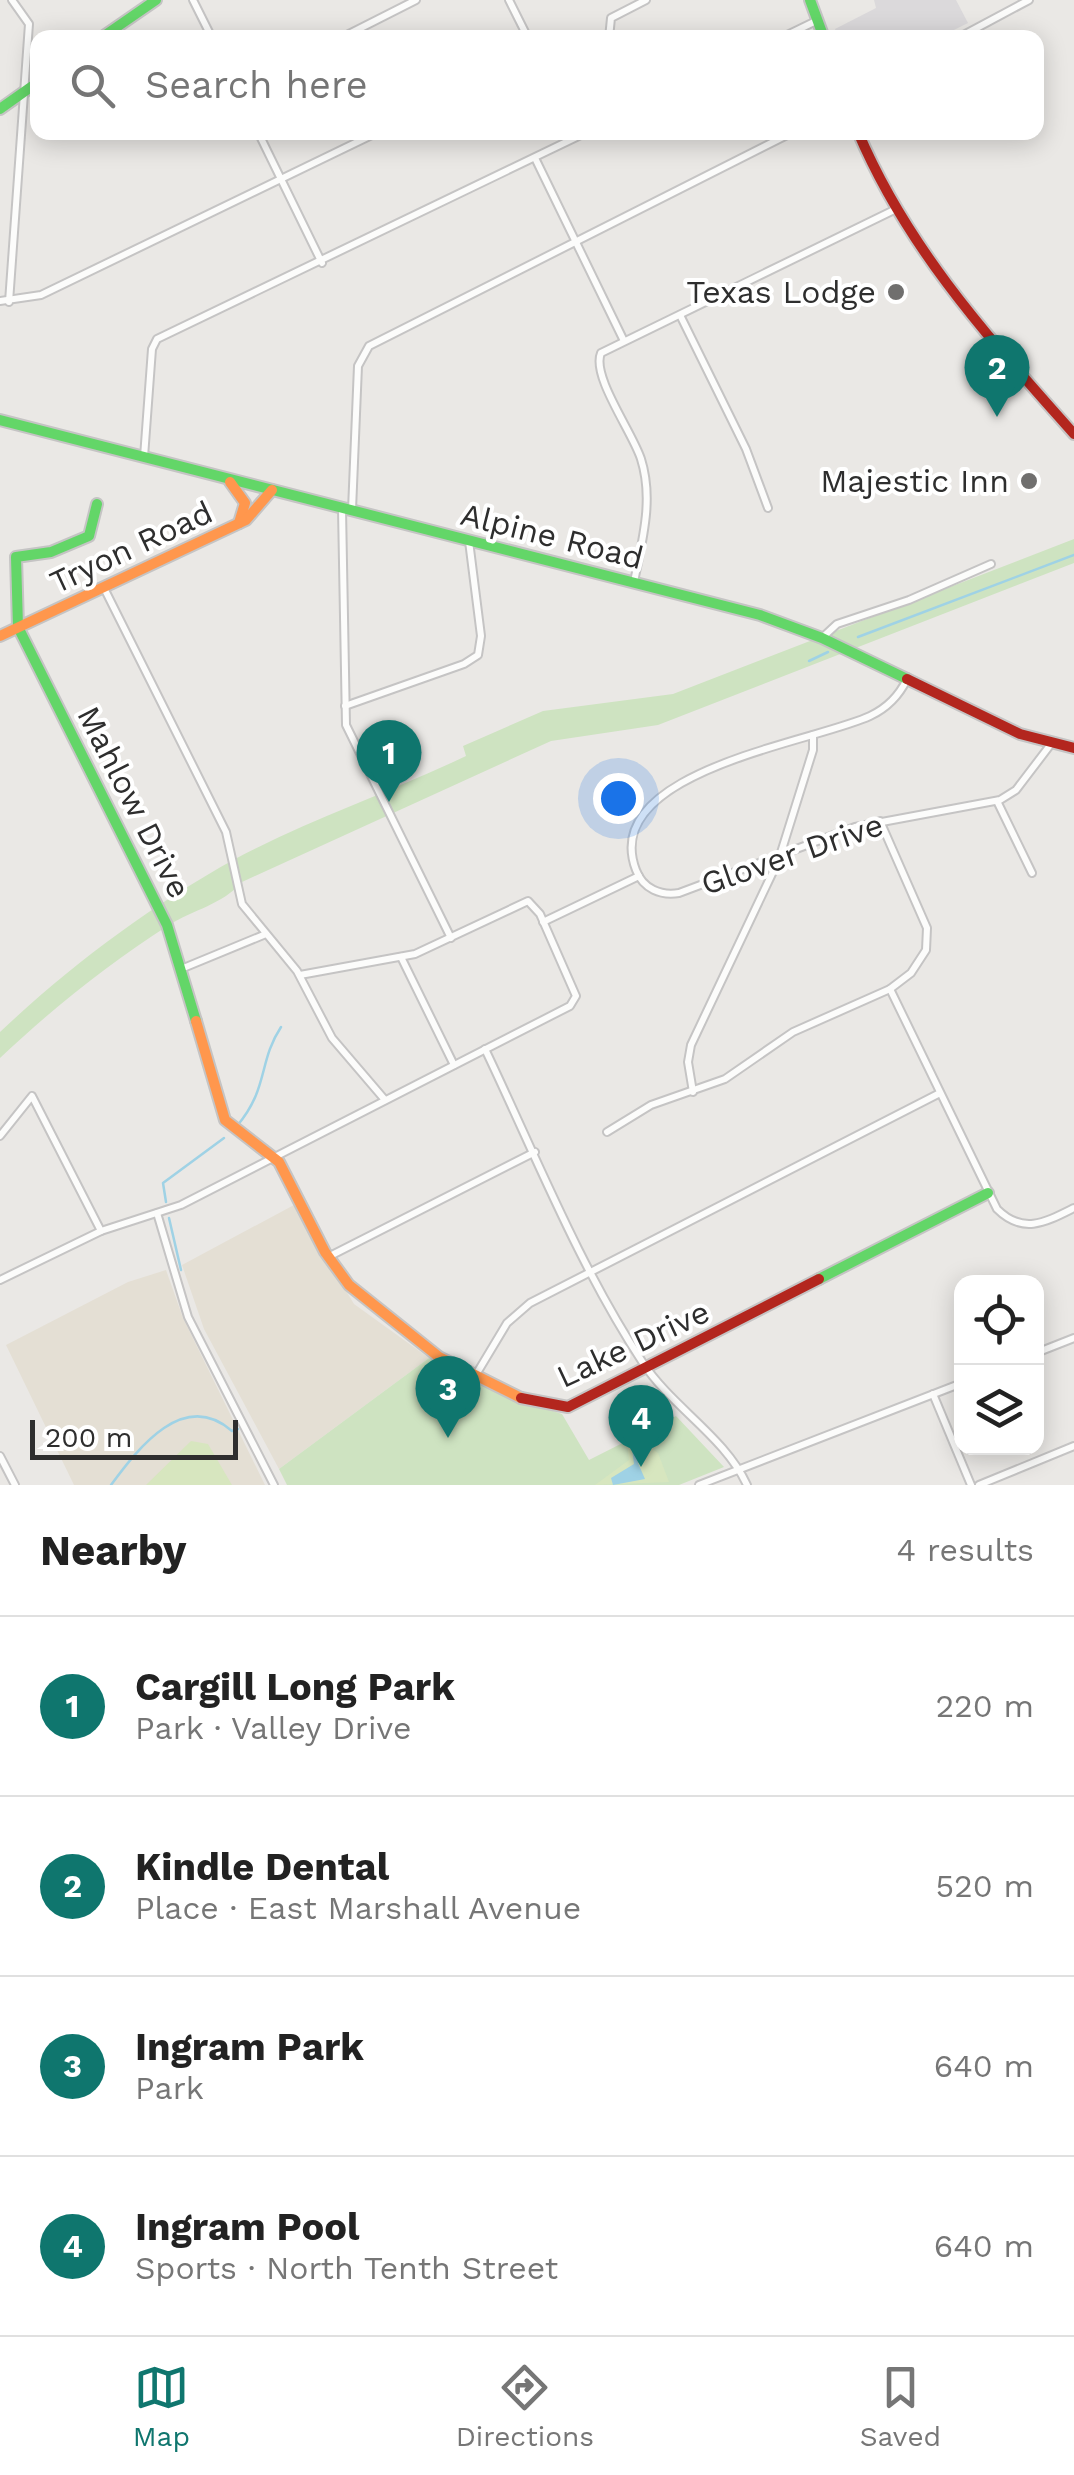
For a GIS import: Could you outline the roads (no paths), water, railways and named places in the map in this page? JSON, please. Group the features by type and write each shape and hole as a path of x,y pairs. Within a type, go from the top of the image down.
{"street":[{"path":"12,0 29,24 4,301 40,295 362,140"},
{"path":"113,30 156,0"},
{"path":"194,0 208,30"},
{"path":"357,30 416,0"},
{"path":"508,0 524,30"},
{"path":"608,30 613,16 646,0"},
{"path":"810,0 821,30"},
{"path":"973,30 1029,0"},
{"path":"798,30 818,20"},
{"path":"0,109 30,88"},
{"path":"262,140 322,263"},
{"path":"144,457 155,340 322,263 568,140"},
{"path":"451,938 351,737 344,706 347,509 357,370 366,348 778,140"},
{"path":"861,140 892,211 941,284 1074,434"},
{"path":"535,158 624,341"},
{"path":"634,582 646,520 646,478 598,364 604,351 892,211"},
{"path":"680,315 746,449 768,508"},
{"name":"Alpine Road","path":"0,420 760,615 822,638 1010,730 1074,748"},
{"path":"226,478 245,503 239,524"},
{"name":"Tryon Road","path":"0,636 239,524 257,512 272,490"},
{"name":"Mahlow Drive","path":"97,504 89,536 51,552 16,556 18,628 161,911 226,1120 236,1132 274,1156"},
{"path":"344,706 460,666 478,654 482,636 469,540"},
{"path":"822,638 837,624 909,600 992,564"},
{"path":"104,588 226,832 242,904 300,975 330,1034 384,1100"},
{"path":"543,922 639,876 633,857 636,838 657,800 722,764 875,713 894,700 907,679"},
{"path":"693,1092 688,1062 691,1045 779,859 814,748 813,734"},
{"path":"1032,873 997,801 1016,790 1051,744"},
{"name":"Glover Drive","path":"639,876 654,890 676,894 880,821 997,801"},
{"path":"608,1132 651,1105 725,1079 798,1030 890,989 919,962 928,932 880,821"},
{"path":"0,1280 101,1232 157,1213 274,1156 567,1008 576,998 575,986 543,922 534,905 526,901 451,938 401,957 300,975"},
{"path":"180,968 266,934"},
{"path":"401,957 454,1065"},
{"path":"890,989 1000,1212 1023,1225 1044,1223 1074,1208"},
{"path":"486,1049 592,1272 647,1368 739,1470 747,1485"},
{"path":"474,1378 518,1312 940,1092"},
{"path":"0,1136 32,1096 101,1232"},
{"path":"328,1257 534,1152"},
{"name":"Lake Drive","path":"274,1156 328,1257 374,1313 474,1378 558,1408 575,1405 988,1193"},
{"path":"157,1213 183,1304 274,1485"},
{"path":"1044,1350 1074,1338"},
{"path":"699,1485 954,1386"},
{"path":"933,1394 972,1485"},
{"path":"980,1485 1074,1446"},
{"path":"0,1456 15,1485"}],"water":[{"path":"632,1449 648,1454 638,1463 645,1479 613,1485 611,1478 634,1464"}],"waterway":[{"path":"858,637 1074,555"},
{"path":"809,661 828,652"},
{"path":"237,1126 254,1099 281,1027"},
{"path":"166,1202 163,1183 224,1138"},
{"path":"169,1218 181,1270"},
{"path":"111,1485 149,1440 180,1420 197,1416 214,1420 232,1431 238,1429"}],"place":[{"name":"Texas Lodge","path":"896,292"},
{"name":"Kindle Dental","path":"997,417"},
{"name":"Majestic Inn","path":"1029,481"},
{"name":"Cargill Long Park","path":"389,802"},
{"name":"Ingram Park","path":"448,1438"},
{"name":"Ingram Pool","path":"641,1467"}]}
